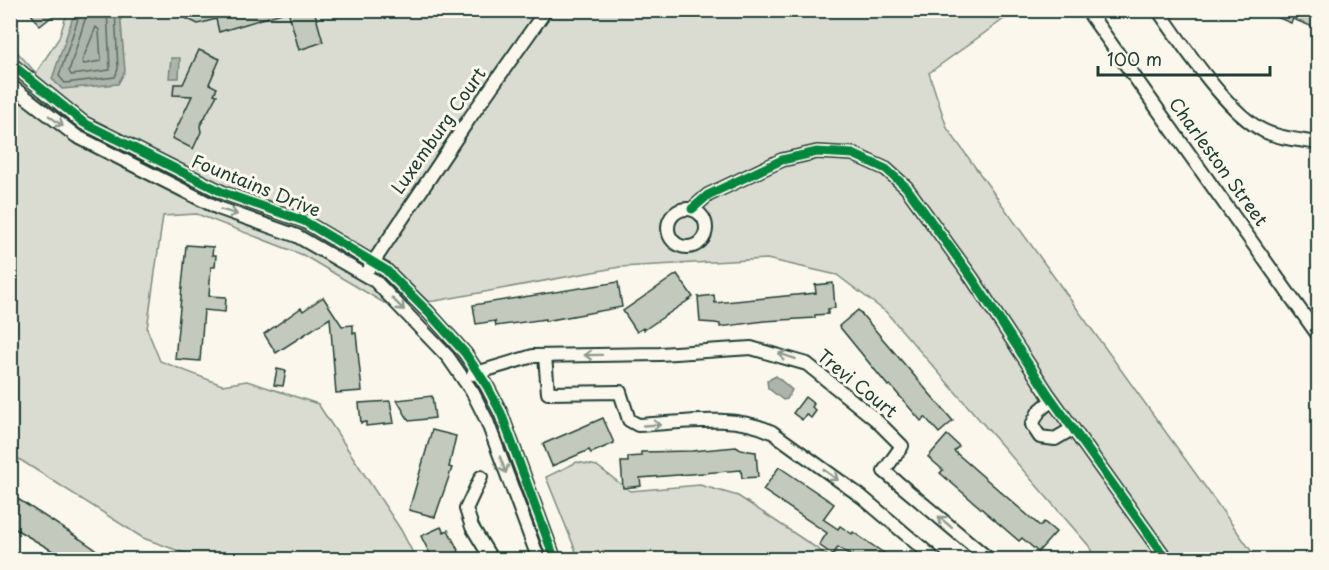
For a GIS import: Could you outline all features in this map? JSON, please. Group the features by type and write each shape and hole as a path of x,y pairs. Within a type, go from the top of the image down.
{"street":[{"name":"Luxemburg Court","path":"365,274 443,156 546,10"},
{"name":"Charleston Street","path":"1087,10 1318,335"},
{"path":"1158,10 1236,110 1253,125 1267,133 1318,143"},
{"name":"Fountains Drive","path":"10,63 84,123 224,194 304,221 386,270 429,313 477,371 501,413 555,560"},
{"name":"Fountains Drive","path":"10,85 76,136 218,208 297,236 365,274 418,324 464,380 487,421 539,560"},
{"path":"692,209 708,195 782,160 818,152 852,154 886,169 906,187 972,278 1072,429 1167,560"},
{"name":"Fountains Drive","path":"183,192 189,177"},
{"name":"Trevi Court","path":"464,380 477,371 533,356 660,354 752,348 807,364 875,419 902,446 884,471 990,560"},
{"path":"545,356 548,393 620,392 629,420 638,425 731,421 757,425 772,432 862,497 936,560"},
{"path":"1052,400 1039,411 1032,425 1040,437 1055,439 1072,429"},
{"path":"481,477 466,508 472,527 492,560"},
{"path":"702,560 711,560"}],"shaded area":[{"path":"68,10 1015,11 929,73 947,128 1257,559 1095,559 1089,546 886,312 837,275 767,259 620,267 435,301 384,303 303,255 197,214 163,216 147,329 160,361 222,385 247,381 318,404 401,530 416,559 201,559 143,538 11,454 10,44 36,73 59,38"},
{"path":"577,462 597,466 630,491 700,485 738,496 833,559 579,559 546,477"}],"water":[{"path":"75,11 120,11 125,71 118,84 62,89 52,79"},
{"path":"171,58 180,58 179,78 169,78"},
{"path":"776,376 792,390 787,399 783,400 768,388 767,381"}],"building":[{"path":"28,10 60,10 40,26"},
{"path":"169,10 282,10 282,13 219,32 216,19 198,24"},
{"path":"288,10 314,10 323,42 299,50"},
{"path":"1260,10 1318,10 1318,29 1293,19 1291,23"},
{"path":"199,50 220,59 209,84 217,88 214,94 217,95 200,126 201,132 193,149 172,138 192,96 173,95 174,84 183,84"},
{"path":"186,245 213,247 212,255 216,255 215,267 211,267 209,296 226,297 225,312 204,310 200,361 175,359"},
{"path":"677,274 693,297 644,330 643,328 637,332 623,311"},
{"path":"618,282 622,307 545,321 545,319 496,326 495,321 476,324 473,305"},
{"path":"833,283 835,308 828,309 828,314 815,315 815,318 764,321 720,327 720,324 700,322 698,297 714,295 715,303 816,293 815,285"},
{"path":"323,297 342,326 353,325 353,333 356,333 362,391 336,393 330,318 276,353 264,334 301,308 303,311"},
{"path":"858,310 953,421 939,433 925,417 921,421 890,385 888,386 839,326"},
{"path":"277,369 286,371 283,386 274,385"},
{"path":"432,396 435,418 409,421 397,400"},
{"path":"805,397 814,404 812,407 816,411 811,418 806,414 802,420 793,413"},
{"path":"390,401 394,423 366,426 366,422 361,423 359,403"},
{"path":"603,418 614,443 591,453 589,450 552,466 543,444"},
{"path":"432,430 456,436 449,467 452,468 435,517 409,510"},
{"path":"947,435 959,446 954,451 1040,526 1044,522 1056,532 1038,552 1022,538 1019,541 940,473 943,470 928,457"},
{"path":"736,447 756,452 758,477 742,478 741,470 640,478 641,486 623,488 621,462 628,462 628,457 641,456 641,452"},
{"path":"779,467 834,504 823,519 838,529 840,526 852,534 853,532 894,560 857,560 838,547 833,555 819,545 827,533 763,490"},
{"path":"10,494 111,560 68,560 17,530 10,525"},
{"path":"441,527 444,532 448,530 463,560 433,560 421,536"}],"cycle path":[{"path":"10,63 84,123 224,193 304,221 386,270 465,353 487,386 501,413 555,560"},
{"path":"692,209 708,195 782,160 817,152 853,154 886,169 906,187 972,278 1048,394 1167,560"}]}
